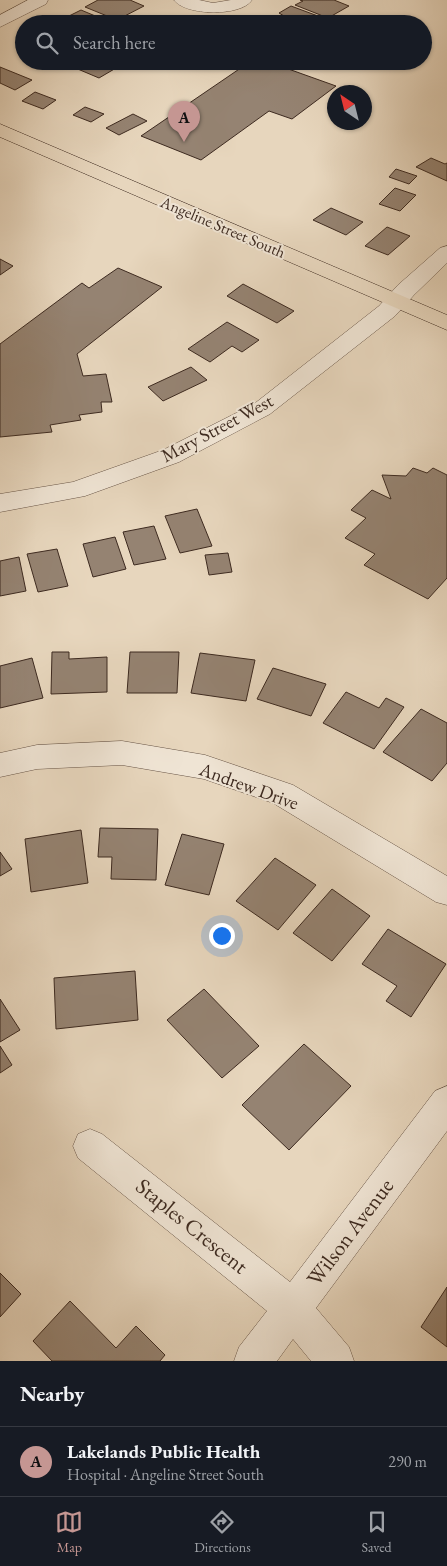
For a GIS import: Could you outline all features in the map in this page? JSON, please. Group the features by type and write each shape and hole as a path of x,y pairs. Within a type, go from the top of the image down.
{"main road":[{"name":"Angeline Street South","path":"0,130 447,323"}],"street":[{"path":"0,22 40,0"},
{"path":"182,0 212,9 224,9 244,0"},
{"name":"Mary Street West","path":"0,502 76,490 172,456 262,409 387,312 447,252"},
{"name":"Andrew Drive","path":"0,765 37,757 122,753 205,767 283,794 447,892"},
{"name":"Wilson Avenue","path":"253,1361 447,1103"},
{"name":"Staples Crescent","path":"90,1146 232,1257 292,1308 335,1361"}],"building":[{"path":"98,0 130,0 144,6 127,15 105,15 85,7"},
{"path":"300,0 334,0 349,6 333,15 320,15 295,5 303,1"},
{"path":"291,6 315,15 282,15 279,13"},
{"path":"81,10 93,15 71,15"},
{"path":"0,67 32,80 15,90 0,83"},
{"path":"80,70 113,70 99,78"},
{"path":"238,70 291,70 333,85 327,85 327,93 292,119 269,111 201,160 141,136"},
{"path":"35,92 56,100 43,109 22,101"},
{"path":"85,107 104,114 91,122 73,115"},
{"path":"133,114 147,121 119,135 106,128"},
{"path":"431,158 445,164 447,163 447,181 416,167"},
{"path":"396,169 417,176 409,184 389,177"},
{"path":"395,188 416,195 400,211 379,204"},
{"path":"331,208 363,222 346,235 313,220"},
{"path":"387,227 410,236 388,255 365,246"},
{"path":"0,259 13,266 0,275"},
{"path":"118,268 162,287 77,354 83,376 106,374 112,402 101,402 102,412 79,415 81,420 50,425 52,432 0,437 0,344 82,283 89,288"},
{"path":"243,284 294,311 277,323 227,296"},
{"path":"227,322 259,340 242,352 232,346 210,362 188,349"},
{"path":"191,367 207,380 163,401 148,387"},
{"path":"413,468 427,473 433,468 447,475 447,578 428,599 364,565 375,554 345,538 366,518 351,510 372,490 391,499 382,475 406,476"},
{"path":"197,509 212,546 180,553 165,516"},
{"path":"154,526 166,559 134,565 123,532"},
{"path":"115,537 126,569 93,577 83,544"},
{"path":"57,549 68,586 38,592 27,554"},
{"path":"228,553 232,572 209,575 205,555"},
{"path":"19,557 26,591 0,596 0,561"},
{"path":"52,652 69,652 69,659 107,657 107,692 51,694"},
{"path":"130,652 179,652 177,693 127,693"},
{"path":"200,653 255,660 246,701 191,693"},
{"path":"32,658 43,698 0,708 0,666"},
{"path":"273,668 326,684 311,716 257,699"},
{"path":"346,692 379,708 386,698 404,707 374,749 323,723"},
{"path":"421,709 447,723 447,763 432,781 383,752"},
{"path":"100,828 158,829 156,880 111,879 112,857 98,857"},
{"path":"81,830 88,883 31,892 25,839"},
{"path":"182,834 224,844 209,895 165,885"},
{"path":"0,852 12,869 0,876"},
{"path":"275,858 316,885 278,930 236,901"},
{"path":"332,889 370,916 332,961 293,933"},
{"path":"388,929 446,964 411,1017 386,1001 397,986 362,964"},
{"path":"135,971 138,1020 56,1029 54,978"},
{"path":"204,989 259,1046 222,1078 167,1020"},
{"path":"0,999 20,1030 0,1042"},
{"path":"304,1044 351,1086 289,1150 242,1105"},
{"path":"0,1046 12,1065 0,1073"},
{"path":"0,1273 21,1294 0,1317"},
{"path":"447,1287 447,1347 421,1327"},
{"path":"70,1301 116,1348 136,1326 165,1355 160,1361 52,1361 33,1341"}],"place":[{"name":"Lakelands Public Health","path":"184,142"}]}
